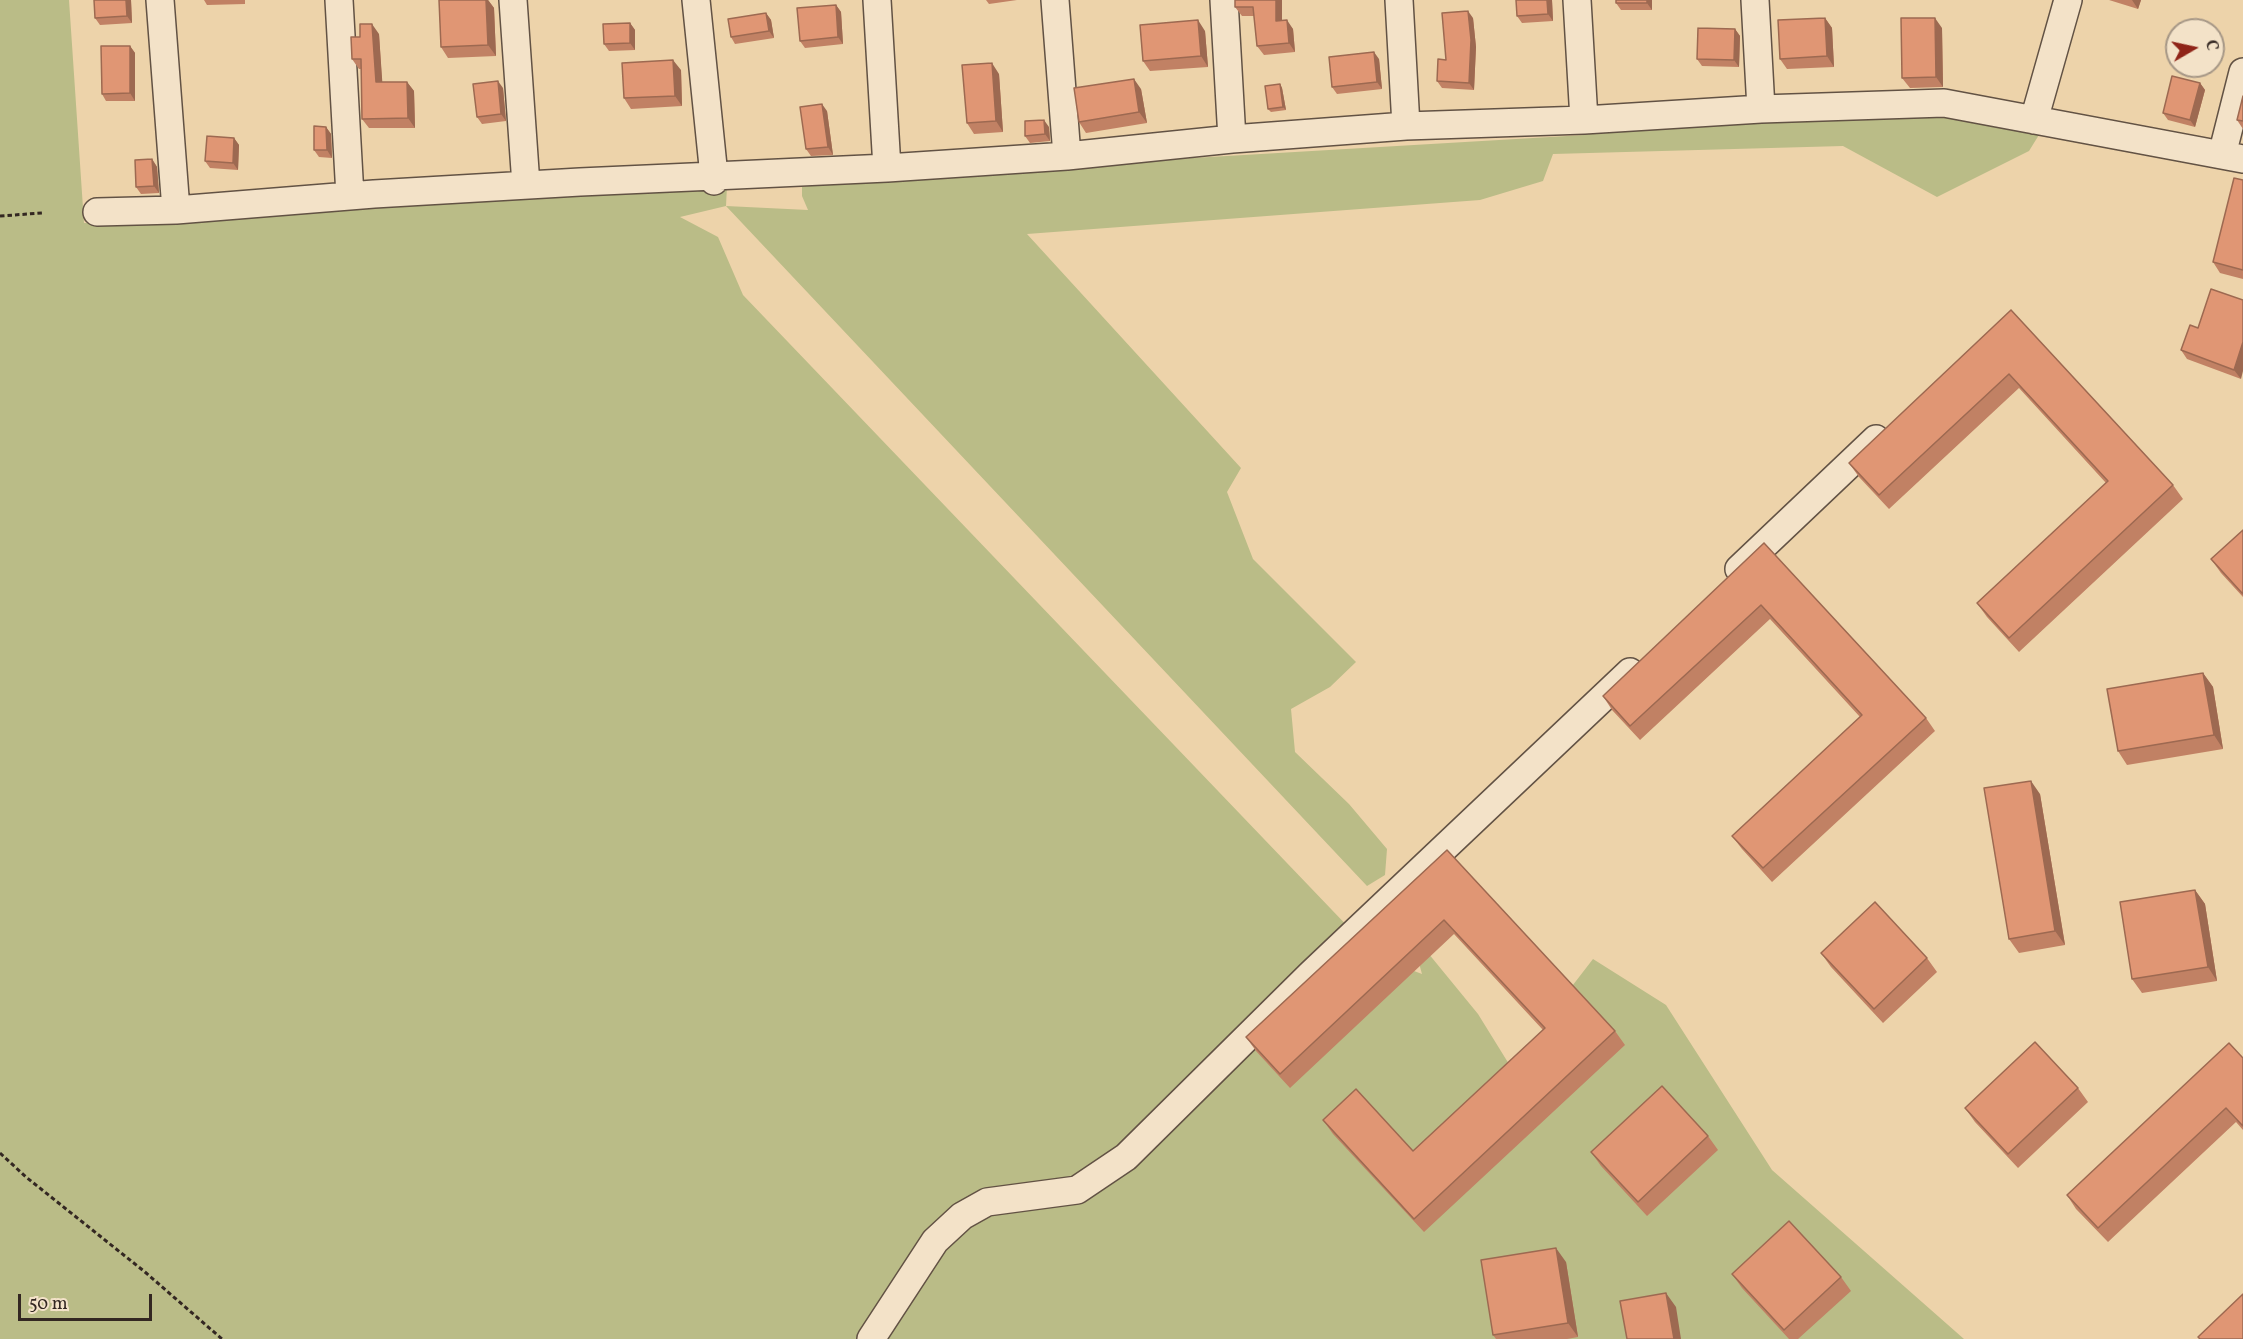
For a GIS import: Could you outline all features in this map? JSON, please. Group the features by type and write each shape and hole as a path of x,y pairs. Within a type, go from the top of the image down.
{"lane":[{"path":"160,0 176,210"},
{"path":"339,0 350,196"},
{"path":"513,0 526,185"},
{"path":"696,0 714,179"},
{"path":"877,0 887,168"},
{"path":"1056,0 1067,156"},
{"path":"1224,0 1232,139"},
{"path":"1399,0 1406,126"},
{"path":"1577,0 1584,120"},
{"path":"1755,0 1761,109"},
{"path":"2034,120 2068,0"},
{"path":"97,212 176,210 526,185 714,179 887,168 1067,156 1232,139 1406,126 1584,120 1761,109 1944,103 2233,157 2243,72"},
{"path":"1718,589 1891,425"},
{"path":"870,1339 935,1241 962,1216 987,1202 1077,1190 1126,1157 1311,974 1648,654"}],"path":[{"path":"0,216 42,213"},
{"path":"0,1153 26,1177 145,1272 222,1339"}],"green space":[{"path":"0,0 69,0 84,223 727,186 726,206 680,217 718,237 743,295 1377,957 1422,974 1410,931 1478,1014 1517,1077 1540,1080 1559,1003 1593,959 1666,1005 1772,1170 1964,1339 0,1339"},
{"path":"1957,116 2042,130 2029,151 1937,197 1843,146 1553,154 1543,181 1480,200 1027,234 1241,468 1227,492 1253,559 1356,662 1330,687 1291,709 1295,752 1349,804 1387,849 1385,875 1367,886 726,206 808,210 802,196 802,187 853,178 1584,135 1593,128"}],"building":[{"path":"94,0 126,0 127,16 95,18"},
{"path":"439,0 486,0 488,45 441,47"},
{"path":"1235,0 1276,0 1276,21 1287,20 1289,43 1257,46 1253,7 1235,7"},
{"path":"1516,0 1547,0 1548,14 1517,16"},
{"path":"1616,0 1647,0 1647,3 1616,3"},
{"path":"836,5 838,37 800,41 797,8"},
{"path":"1468,11 1471,40 1469,83 1437,81 1438,59 1446,60 1442,13"},
{"path":"766,13 769,31 731,37 728,19"},
{"path":"1825,18 1827,56 1780,59 1778,20"},
{"path":"1901,18 1935,18 1936,77 1902,78"},
{"path":"1198,20 1201,56 1143,61 1140,25"},
{"path":"630,23 630,43 604,44 603,24"},
{"path":"360,24 372,24 376,82 407,82 408,118 362,119 361,59 352,59 351,37 360,37"},
{"path":"1698,28 1735,29 1734,60 1697,59"},
{"path":"101,46 130,46 130,93 102,94"},
{"path":"1374,52 1377,82 1332,87 1329,57"},
{"path":"673,60 675,96 624,98 622,63"},
{"path":"992,63 996,121 967,123 962,65"},
{"path":"2172,78 2200,83 2190,120 2163,113"},
{"path":"1134,79 1139,112 1079,122 1074,88"},
{"path":"498,81 501,114 477,117 473,84"},
{"path":"1280,84 1283,107 1268,109 1265,86"},
{"path":"2243,96 2243,121 2237,120"},
{"path":"822,104 828,147 806,149 800,107"},
{"path":"1044,120 1045,134 1025,136 1025,121"},
{"path":"314,126 326,127 327,150 314,150"},
{"path":"207,136 234,138 233,163 205,161"},
{"path":"152,159 154,186 136,187 135,160"},
{"path":"2234,178 2243,180 2243,270 2213,262"},
{"path":"2211,289 2243,300 2243,342 2234,370 2181,350 2190,325 2198,328"},
{"path":"2011,310 2173,485 2009,638 1977,603 2108,481 2009,374 1879,495 1849,463"},
{"path":"2243,530 2243,594 2211,559"},
{"path":"1764,543 1926,718 1763,868 1732,836 1862,715 1761,605 1630,726 1603,696"},
{"path":"2203,673 2214,735 2118,751 2107,689"},
{"path":"2031,781 2055,931 2009,939 1984,788"},
{"path":"1447,850 1615,1031 1414,1219 1323,1120 1356,1089 1413,1151 1545,1028 1444,920 1280,1074 1246,1037"},
{"path":"2195,890 2208,967 2132,979 2120,902"},
{"path":"1875,902 1927,958 1874,1009 1821,953"},
{"path":"2035,1042 2078,1088 2008,1154 1965,1108"},
{"path":"2229,1043 2243,1058 2243,1126 2226,1108 2098,1228 2067,1195"},
{"path":"1662,1086 1708,1136 1638,1202 1591,1152"},
{"path":"1789,1221 1841,1277 1784,1330 1732,1274"},
{"path":"1556,1248 1568,1323 1493,1335 1481,1260"},
{"path":"1666,1293 1674,1339 1627,1339 1620,1301"},
{"path":"2243,1294 2243,1339 2200,1339 2198,1337"}]}
